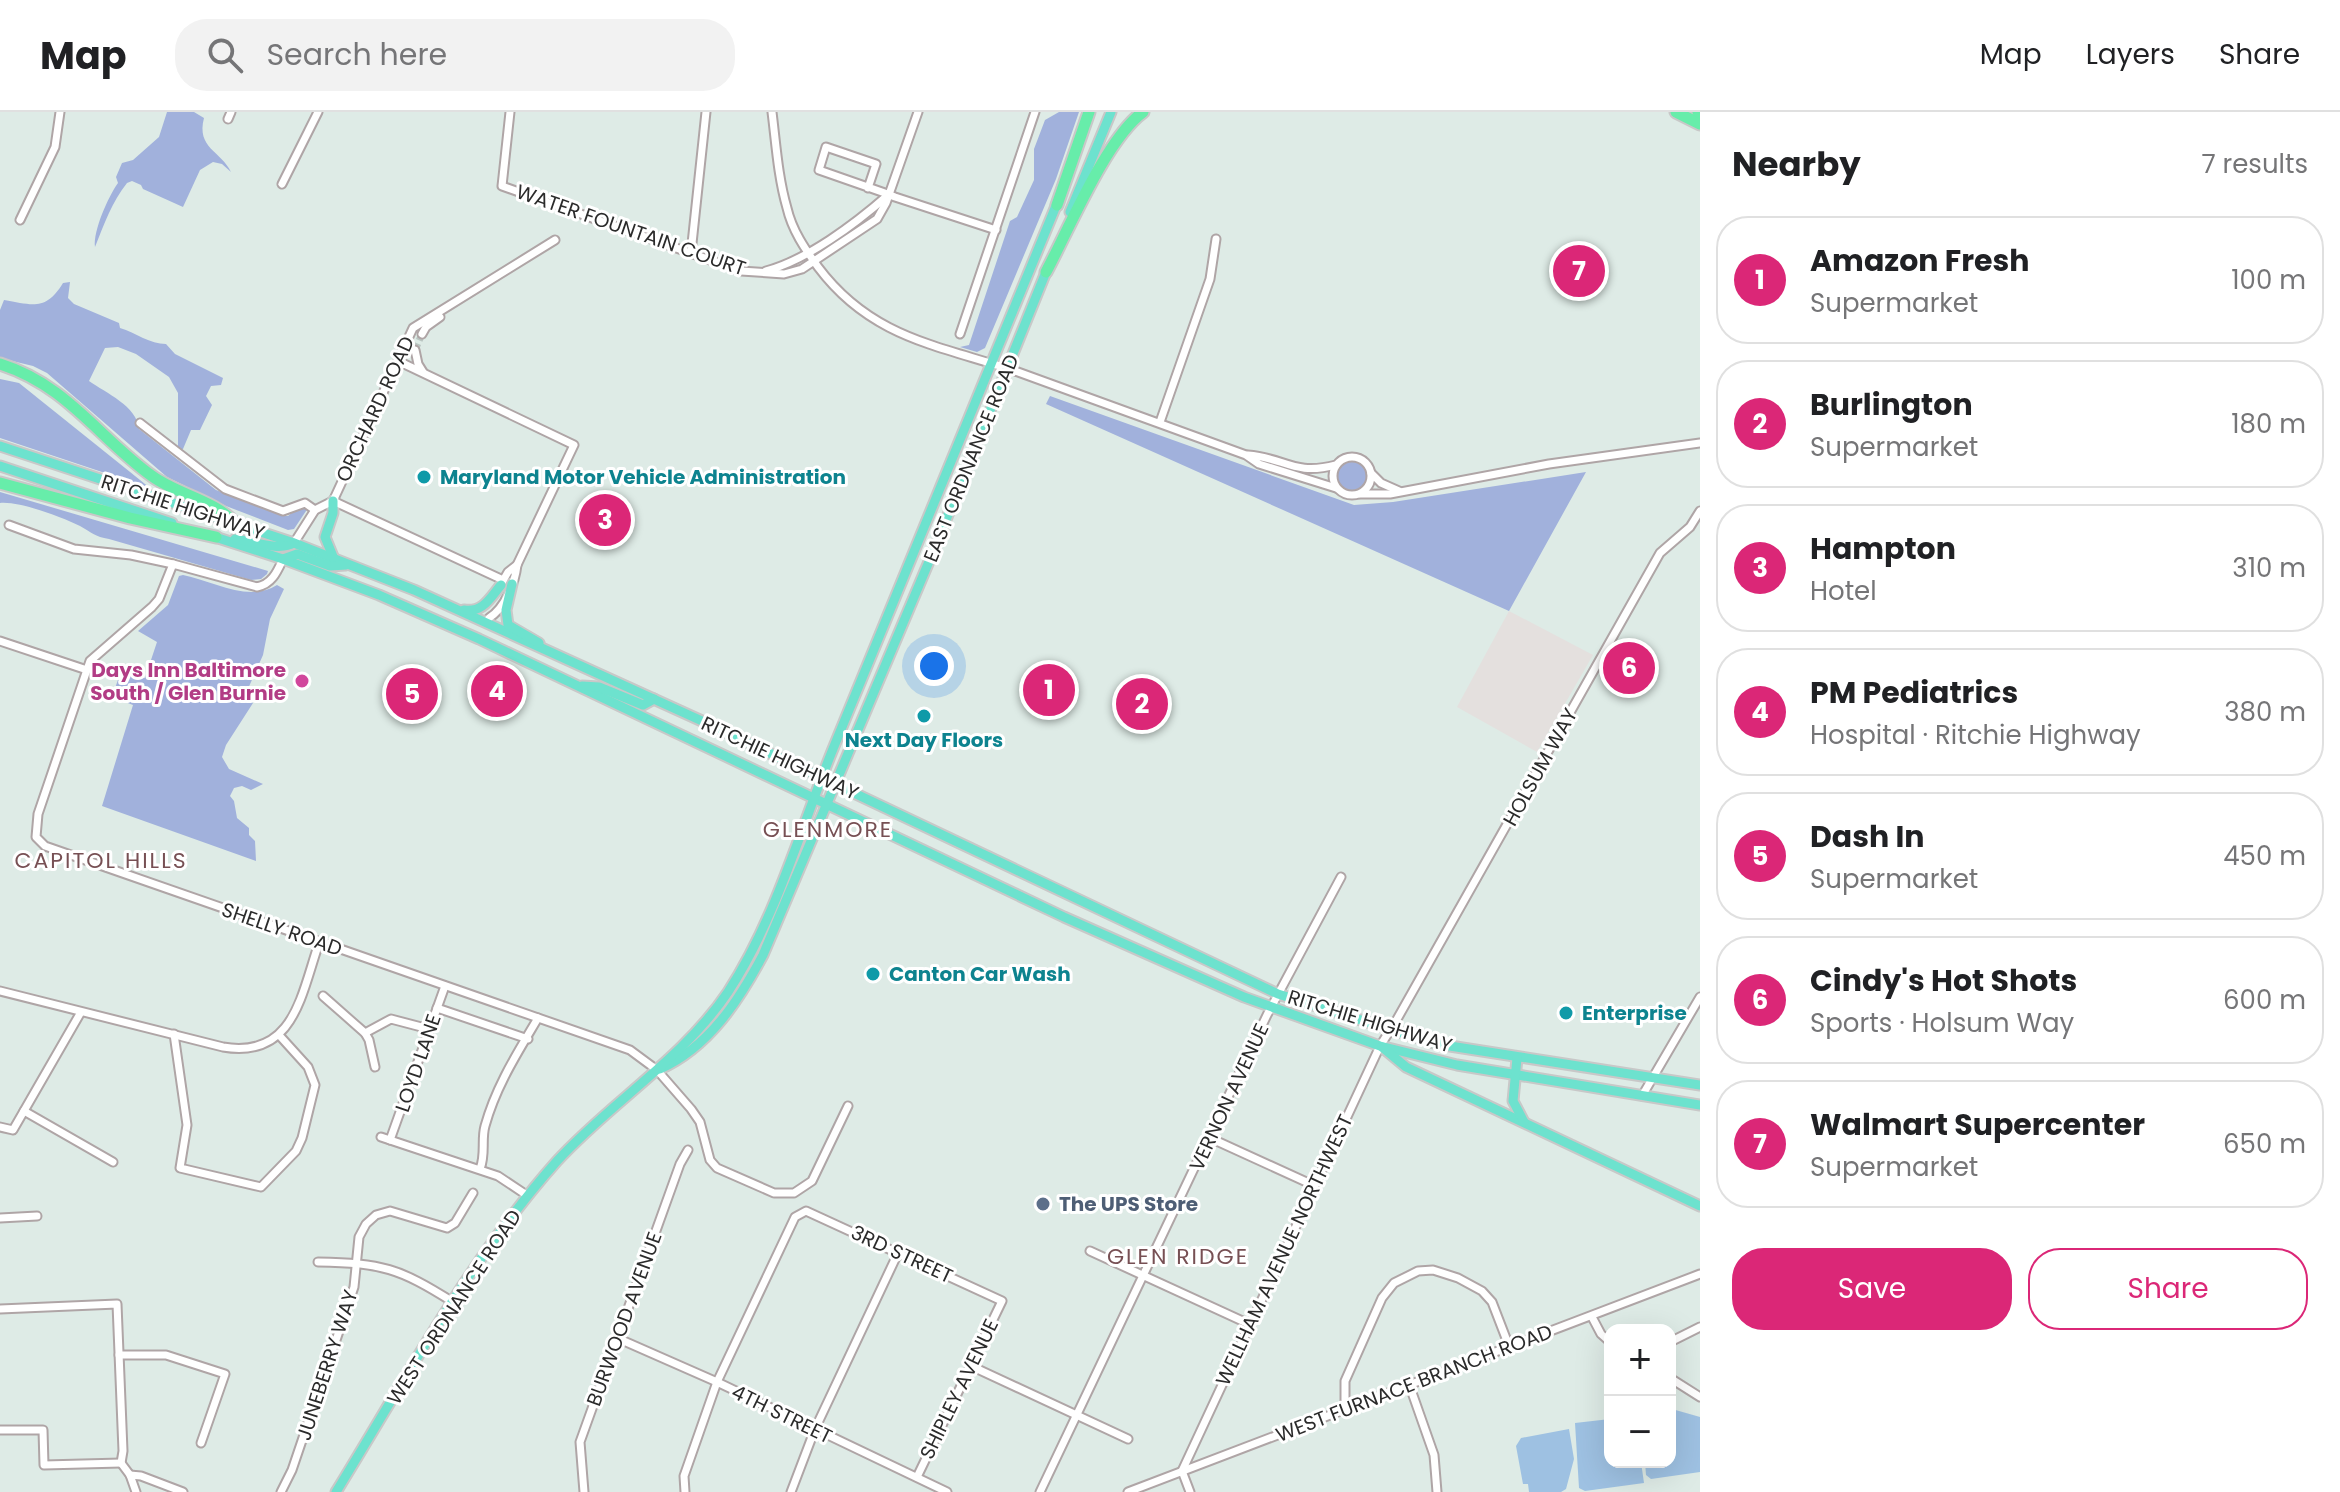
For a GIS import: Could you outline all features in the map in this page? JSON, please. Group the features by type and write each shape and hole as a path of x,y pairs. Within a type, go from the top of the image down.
{"highway":[{"path":"1057,205 1089,112"},
{"path":"1046,272 1112,145 1130,122 1143,112"},
{"path":"1676,112 1700,124"},
{"path":"0,364 30,376 61,394 154,477 222,511 236,524"},
{"path":"0,483 130,518 216,537"}],"main road":[{"name":"EAST ORDNANCE ROAD","path":"814,797 1095,112"},
{"name":"EAST ORDNANCE ROAD","path":"827,803 1111,112"},
{"name":"RITCHIE HIGHWAY","path":"0,446 294,543 488,620 547,651 1278,994 1437,1044 1700,1085"},
{"name":"RITCHIE HIGHWAY","path":"0,466 283,559 401,604 1075,922 1271,1008 1380,1046 1514,1076 1697,1104"},
{"path":"333,501 333,513 325,537 334,559"},
{"path":"216,537 256,541 280,548 294,543"},
{"path":"283,559 297,554 330,566 350,564"},
{"path":"454,608 471,611 483,608 505,583"},
{"path":"505,583 508,625 536,639 547,651"},
{"path":"575,685 599,687 643,705 654,699"},
{"name":"WEST ORDNANCE ROAD","path":"336,1492 503,1227 580,1137 657,1070 725,995 745,964 761,930 814,797"},
{"name":"WEST ORDNANCE ROAD","path":"657,1070 680,1060 710,1034 750,979 827,803"},
{"path":"1380,1046 1406,1067 1700,1206"},
{"path":"1517,1058 1513,1101 1524,1122"}],"street":[{"path":"20,220 55,147 60,112"},
{"path":"282,184 318,112"},
{"name":"WATER FOUNTAIN COURT","path":"510,112 502,186 741,271 784,274 802,269 877,219 889,195 918,112"},
{"path":"691,253 706,112"},
{"path":"772,112 787,210 807,253 842,295 873,319 914,340 1160,422 1246,455 1259,464 1336,488 1346,495 1390,494 1549,464 1700,443"},
{"path":"960,334 1035,112"},
{"path":"868,188 876,164 826,147 819,170 868,188 996,230"},
{"name":"WATER FOUNTAIN COURT","path":"761,273 807,253 889,195"},
{"path":"1160,422 1210,279 1216,239"},
{"name":"ORCHARD ROAD","path":"315,510 333,501 413,328 555,240"},
{"path":"422,334 426,327 455,307 463,297"},
{"path":"415,350 423,372"},
{"path":"398,361 574,445 517,565 505,583 498,612 488,620"},
{"path":"140,423 225,489 283,511 305,503 315,510 294,543"},
{"path":"1246,455 1261,456 1307,470 1336,465"},
{"path":"1336,488 1332,477 1336,465 1342,459 1353,457 1363,460 1381,483 1399,491"},
{"path":"1360,494 1368,487 1371,473"},
{"path":"333,501 505,583"},
{"name":"HOLSUM WAY","path":"1390,1031 1660,553 1690,527 1700,511"},
{"path":"9,525 74,549 131,555 257,587 271,580 283,559"},
{"name":"SHELLY ROAD","path":"173,564 159,599 90,661 38,814 36,837 45,846 619,1045 657,1070 700,1122 710,1160 717,1168 774,1193 794,1193 812,1181 848,1106"},
{"path":"0,641 87,670"},
{"name":"VERNON AVENUE","path":"1040,1492 1271,1008 1341,877"},
{"path":"0,991 223,1047 245,1049 261,1046 279,1035 298,1005 319,943"},
{"name":"LOYD LANE","path":"390,1140 445,986"},
{"path":"323,996 365,1033 375,1067"},
{"path":"1642,1096 1700,997"},
{"path":"437,1008 528,1039"},
{"path":"0,1127 13,1130 81,1012"},
{"path":"480,1169 485,1153 486,1124 508,1066 528,1039 538,1018"},
{"path":"365,1033 391,1019 429,1029"},
{"name":"WELLHAM AVENUE NORTHWEST","path":"1182,1471 1313,1185 1390,1031"},
{"path":"174,1034 187,1125 180,1168 261,1187 296,1151 315,1085 308,1067 279,1035"},
{"path":"24,1111 113,1162"},
{"path":"381,1137 480,1169 509,1182 528,1196"},
{"path":"1210,1138 1313,1185"},
{"name":"BURWOOD AVENUE","path":"584,1492 580,1442 681,1161 688,1150"},
{"name":"JUNEBERRY WAY","path":"281,1492 292,1470 354,1287 359,1237 366,1224 376,1215 390,1211 447,1228 455,1223 473,1193"},
{"name":"3RD STREET","path":"717,1382 795,1217 801,1212 809,1211 1002,1301"},
{"path":"0,1218 37,1216"},
{"path":"1090,1251 1249,1324"},
{"path":"791,1492 815,1429 898,1253"},
{"path":"318,1262 358,1262 400,1271 453,1302"},
{"path":"1345,1408 1345,1381 1382,1298 1394,1283 1418,1271 1433,1270 1458,1278 1482,1291 1492,1302 1509,1346"},
{"name":"WEST FURNACE BRANCH ROAD","path":"1128,1492 1509,1346 1699,1278"},
{"name":"SHIPLEY AVENUE","path":"917,1477 1002,1301"},
{"path":"0,1309 117,1304 121,1463 130,1475 136,1492"},
{"path":"1592,1317 1604,1337"},
{"path":"1676,1339 1700,1327"},
{"name":"4TH STREET","path":"617,1338 717,1382 947,1492"},
{"path":"119,1355 166,1355 225,1374 201,1443"},
{"path":"971,1366 1128,1439"},
{"path":"685,1492 684,1476 717,1382"},
{"path":"1676,1382 1700,1397"},
{"path":"1409,1384 1434,1455 1437,1492"},
{"path":"0,1430 43,1430 44,1465 121,1463"},
{"path":"1182,1471 1190,1492"},
{"path":"130,1475 141,1476 183,1492"}],"shaded area":[{"path":"167,112 194,112 204,118 202,128 206,143 231,172 222,164 213,162 200,170 183,207 132,181 127,183 95,247 99,223 118,183 116,177 122,163 133,160 159,137"},
{"path":"1059,112 1079,112 1056,179 985,348 977,352 960,347 969,345 1010,221 1017,217 1034,180 1034,149 1045,120"},
{"path":"70,282 68,298 74,304 119,323 120,328 166,344 175,354 223,378 221,385 211,386 206,396 212,405 200,430 191,430 183,449 178,450 178,393 169,377 136,354 118,347 105,348 89,381 127,407 139,429 216,490 284,516 300,506 308,508 294,529 288,530 226,506 167,477 47,373 33,366 0,358 0,310 4,300 38,304 51,298 63,283"},
{"path":"0,379 19,383 150,488 0,438"},
{"path":"1050,396 1354,505 1393,502 1586,472 1509,611 1046,404"},
{"path":"1352,461 1363,465 1367,476 1363,487 1352,491 1341,487 1337,476 1341,465"},
{"path":"0,492 268,571 261,579 251,580 100,537 52,514 18,504 0,503"},
{"path":"179,576 243,591 255,592 277,585 284,589 270,619 263,655 247,691 246,699 253,703 226,745 222,757 229,769 263,784 251,790 242,786 234,788 230,796 237,818 249,828 249,835 255,841 256,861 102,806 133,705 112,697 121,671 145,678 157,642 138,631 168,605"},
{"path":"1509,611 1593,655 1537,752 1457,707"},
{"path":"1676,1410 1700,1417 1700,1472 1651,1479 1646,1475 1645,1468 1676,1468"},
{"path":"1604,1420 1604,1468 1642,1468 1644,1483 1585,1491 1579,1488 1575,1423"},
{"path":"1569,1429 1574,1459 1566,1489 1561,1492 1529,1492 1528,1484 1523,1484 1516,1446 1521,1438"}],"tunnel":[{"path":"415,350 422,334"}],"place":[{"name":"Walmart Supercenter","path":"1579,271"},
{"name":"Maryland Motor Vehicle Administration","path":"424,477"},
{"name":"Hampton","path":"605,520"},
{"name":"Cindy's Hot Shots","path":"1629,668"},
{"name":"Days Inn Baltimore South / Glen Burnie","path":"302,681"},
{"name":"Amazon Fresh","path":"1049,690"},
{"name":"PM Pediatrics","path":"497,691"},
{"name":"Dash In","path":"412,694"},
{"name":"Burlington","path":"1142,704"},
{"name":"Next Day Floors","path":"924,716"},
{"name":"Canton Car Wash","path":"873,974"},
{"name":"Enterprise","path":"1566,1013"},
{"name":"The UPS Store","path":"1043,1204"}],"district":[{"name":"GLENMORE","path":"828,829"},
{"name":"CAPITOL HILLS","path":"101,860"},
{"name":"GLEN RIDGE","path":"1178,1256"}]}
